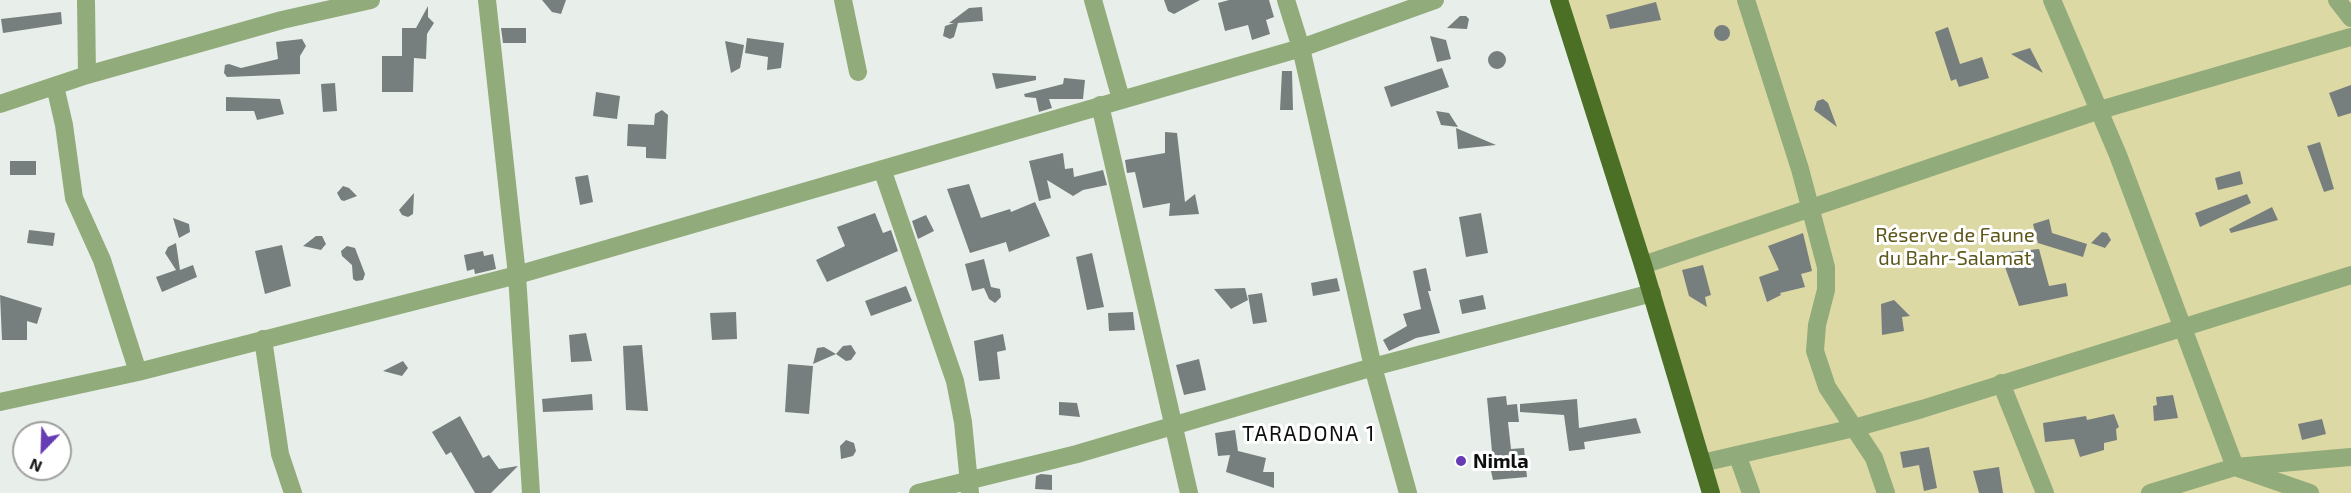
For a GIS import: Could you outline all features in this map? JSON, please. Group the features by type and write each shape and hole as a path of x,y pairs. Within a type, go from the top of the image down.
{"main road":[{"path":"1559,0 1652,292 1711,493"}],"street":[{"path":"86,0 87,75"},
{"path":"0,104 87,75 282,20 371,0"},
{"path":"487,0 517,275 531,493"},
{"path":"843,0 858,72"},
{"path":"1093,0 1121,99"},
{"path":"1286,0 1301,48 1373,367 1408,493"},
{"path":"0,402 138,372 517,275 1301,48 1436,0"},
{"path":"1746,0 1812,208 1827,276 1815,351 1827,387 1874,458 1886,493"},
{"path":"2052,0 2100,110 2235,467 2310,493"},
{"path":"2337,0 2351,18"},
{"path":"1643,265 2100,110 2351,37"},
{"path":"55,86 64,124 74,198 102,260 138,372"},
{"path":"1100,105 1189,493"},
{"path":"882,169 955,381 963,422 969,486"},
{"path":"1702,463 1738,457 1854,428 2351,275"},
{"path":"918,493 969,486 1373,367 1652,292"},
{"path":"263,339 280,454 293,493"},
{"path":"2001,383 2045,493"},
{"path":"1738,457 1751,493"},
{"path":"2150,493 2235,467 2351,458"}],"green space":[{"name":"Réserve de Faune du Bahr-Salamat","path":"1559,0 2351,0 2351,493 1711,493"}],"building":[{"path":"542,0 566,0 561,14 552,12"},
{"path":"1164,0 1200,0 1174,14 1168,11"},
{"path":"1229,0 1269,0 1274,17 1266,20 1270,34 1252,40 1248,25 1225,31 1218,3"},
{"path":"1656,2 1661,20 1610,29 1606,15"},
{"path":"428,6 428,17 434,23 427,34 426,59 414,58 413,92 382,92 382,56 402,56 402,28 416,28"},
{"path":"982,7 983,21 958,23 954,37 950,39 943,36 945,26 954,23 949,23 969,8"},
{"path":"61,12 62,24 3,33 1,19"},
{"path":"1460,16 1466,16 1469,19 1467,29 1447,28"},
{"path":"1719,25 1725,25 1730,33 1728,39 1719,41 1714,36 1714,30"},
{"path":"1948,27 1960,64 1982,57 1989,78 1959,87 1956,79 1951,81 1935,32"},
{"path":"501,28 526,28 526,43 503,43"},
{"path":"1430,36 1446,40 1451,59 1437,62"},
{"path":"747,38 784,43 781,68 767,70 768,57 745,53"},
{"path":"302,39 306,46 300,56 300,74 227,77 224,73 225,65 241,68 278,59 276,42"},
{"path":"725,41 744,45 740,68 731,73"},
{"path":"2030,48 2043,73 2011,54"},
{"path":"1493,51 1501,51 1506,56 1504,67 1493,69 1488,64 1488,56"},
{"path":"1442,68 1449,87 1391,107 1384,87"},
{"path":"1282,71 1292,71 1293,110 1280,110"},
{"path":"992,73 1036,76 1036,80 996,89"},
{"path":"1064,78 1085,80 1083,99 1049,99 1052,108 1039,112 1036,98 1025,97 1024,94 1063,84"},
{"path":"335,83 337,111 323,112 321,84"},
{"path":"2351,85 2351,113 2338,117 2329,93"},
{"path":"596,92 620,96 617,119 593,116"},
{"path":"226,97 280,99 284,114 257,120 254,111 226,111"},
{"path":"1823,99 1828,103 1837,127 1814,110 1817,101"},
{"path":"662,110 668,115 666,159 646,158 646,147 627,146 628,124 654,125 655,114"},
{"path":"1436,111 1449,113 1458,127 1441,125"},
{"path":"1456,128 1496,145 1458,149"},
{"path":"1165,132 1177,133 1185,202 1195,194 1199,214 1169,216 1170,203 1143,208 1135,172 1127,173 1125,160 1165,153"},
{"path":"2320,142 2334,189 2324,192 2307,146"},
{"path":"1063,153 1065,169 1073,168 1074,177 1103,170 1107,185 1083,190 1073,196 1047,180 1051,198 1039,201 1029,161"},
{"path":"10,161 36,161 36,175 10,175"},
{"path":"2240,171 2243,184 2218,190 2215,178"},
{"path":"588,175 593,202 580,205 575,177"},
{"path":"969,184 981,218 1010,209 1011,212 1035,202 1050,236 1009,252 1006,242 970,253 947,189"},
{"path":"343,186 349,188 357,196 341,200 337,193"},
{"path":"414,193 413,214 408,217 402,215 399,210"},
{"path":"2247,194 2251,203 2200,227 2195,213"},
{"path":"2272,207 2278,220 2231,233 2229,229"},
{"path":"875,213 883,233 891,230 898,251 827,282 816,260 845,246 837,227"},
{"path":"1481,213 1488,253 1466,257 1459,217"},
{"path":"926,215 934,231 918,239 912,221"},
{"path":"173,218 189,224 190,232 179,238"},
{"path":"2049,219 2052,233 2087,244 2083,257 2038,243 2033,224"},
{"path":"29,230 55,233 53,246 27,243"},
{"path":"2102,232 2107,233 2111,240 2105,248 2091,243"},
{"path":"1803,233 1812,271 1801,274 1805,287 1780,293 1781,295 1767,302 1759,277 1779,270 1768,246"},
{"path":"316,236 322,236 326,244 321,250 303,246"},
{"path":"176,243 180,270 193,265 197,277 162,292 156,277 176,270 165,253 168,247"},
{"path":"282,245 291,286 265,294 255,251"},
{"path":"347,246 355,248 365,274 363,280 353,279 352,265 342,256 341,251"},
{"path":"2039,249 2049,286 2066,283 2068,296 2019,306 2000,253"},
{"path":"483,251 484,256 493,254 496,269 475,274 474,269 467,271 464,255"},
{"path":"1092,253 1104,307 1087,310 1076,257"},
{"path":"984,259 991,287 1000,289 1001,297 995,303 989,299 984,288 972,291 965,264"},
{"path":"1703,265 1711,295 1705,297 1707,307 1689,296 1682,270"},
{"path":"1426,268 1431,291 1428,291 1440,333 1416,338 1389,351 1383,340 1407,326 1403,314 1421,309 1413,271"},
{"path":"1337,278 1340,291 1313,296 1311,283"},
{"path":"906,286 912,301 871,316 865,301"},
{"path":"1245,288 1248,300 1231,309 1214,289"},
{"path":"1262,293 1267,322 1253,324 1248,295"},
{"path":"0,295 42,308 37,324 27,321 27,340 2,340"},
{"path":"1483,295 1486,309 1462,314 1459,300"},
{"path":"1894,300 1910,316 1902,317 1904,331 1882,335 1881,304"},
{"path":"736,312 737,339 712,340 710,313"},
{"path":"1133,312 1135,330 1109,331 1108,313"},
{"path":"586,333 592,361 571,362 569,335"},
{"path":"1003,334 1006,350 997,352 1000,379 979,381 974,341"},
{"path":"642,345 648,411 626,410 623,346"},
{"path":"851,345 856,353 851,360 846,361 836,354 843,346"},
{"path":"824,347 836,354 813,364 817,348"},
{"path":"1199,359 1206,390 1184,395 1176,365"},
{"path":"403,361 408,368 402,376 383,371"},
{"path":"788,364 813,366 809,414 785,412"},
{"path":"592,394 593,410 543,412 542,399"},
{"path":"2173,395 2178,418 2154,421 2153,406 2157,405 2156,397"},
{"path":"1506,396 1507,405 1517,404 1519,422 1508,422 1511,449 1524,448 1527,477 1493,480 1489,462 1493,462 1487,398"},
{"path":"1577,399 1579,428 1636,418 1641,433 1584,442 1585,449 1569,451 1564,415 1520,412 1520,404"},
{"path":"1059,402 1077,403 1080,417 1059,415"},
{"path":"2114,414 2119,427 2116,429 2117,440 2104,443 2104,450 2080,457 2074,439 2045,442 2043,423 2086,416 2087,420"},
{"path":"460,416 483,458 489,455 499,469 518,466 491,493 475,493 451,452 446,455 432,432"},
{"path":"2322,419 2326,434 2302,440 2298,424"},
{"path":"1235,430 1238,451 1266,458 1263,472 1274,472 1274,488 1226,472 1230,455 1218,456 1215,433"},
{"path":"846,440 854,443 856,451 853,456 841,459 840,446"},
{"path":"1929,447 1937,488 1924,491 1919,465 1903,468 1900,452"},
{"path":"1999,467 2003,493 1979,493 1973,471"},
{"path":"1052,475 1052,490 1035,489 1036,476"}],"place":[{"name":"Nimla","path":"1461,461"}],"district":[{"name":"TARADONA 1","path":"1309,434"}]}
